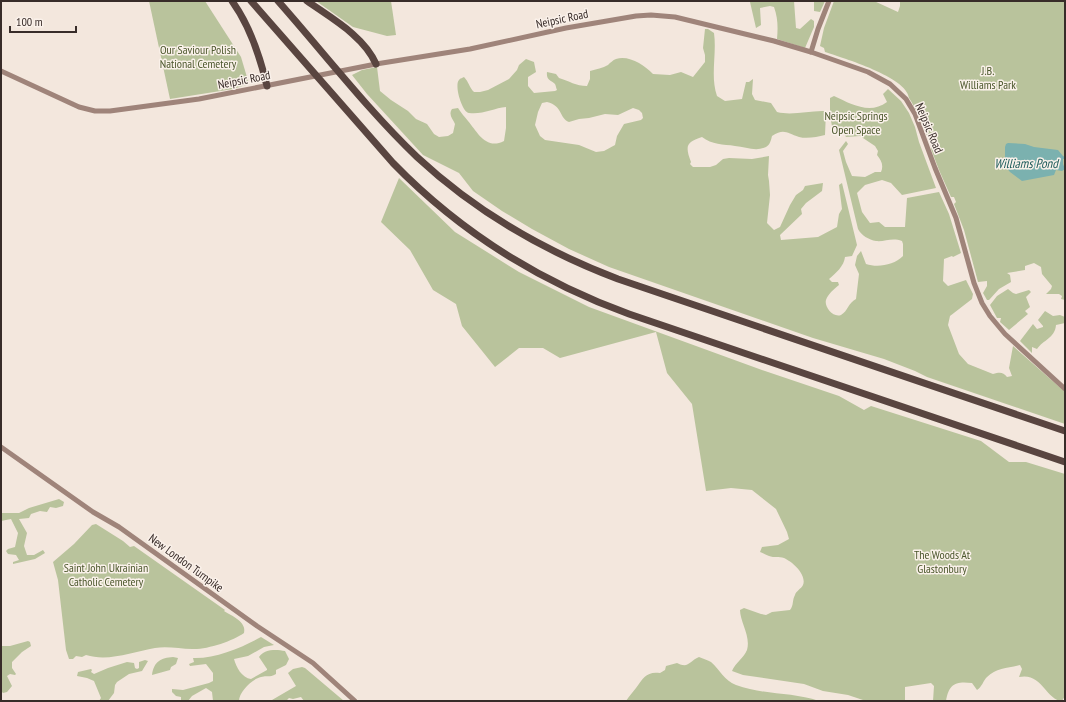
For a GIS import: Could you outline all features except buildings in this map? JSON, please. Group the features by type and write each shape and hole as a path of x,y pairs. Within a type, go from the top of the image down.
{"highway":[{"path":"232,1 240,12 252,36 267,86"},
{"path":"251,1 393,163 436,204 487,243 551,281 590,299 629,314 1065,462"},
{"path":"278,1 397,137 439,176 471,201 525,236 584,266 627,282 1065,431"},
{"path":"307,1 352,35 370,52 376,64"}],"street":[{"path":"811,52 828,1"},
{"name":"Neipsic Road","path":"1,71 79,107 100,111 175,103 376,64 470,48 619,18 651,15 662,15 684,19 755,36 811,52 859,68 877,76 895,88 906,99 915,114 956,218 974,283 982,303 990,316 1005,334 1065,389"},
{"name":"New London Turnpike","path":"1,447 93,512 119,527 257,626 312,663 355,701"}],"green space":[{"name":"Our Saviour Polish National Cemetery","path":"149,1 205,1 241,57 249,84 233,89 170,99"},
{"path":"316,1 391,1 396,35 387,36 353,27"},
{"path":"794,1 796,28 800,29 811,19 814,21 814,27 805,48 777,39 778,31 774,7 770,6 760,8 761,25 756,28 750,2"},
{"path":"814,1 825,1 820,12 814,11"},
{"name":"J.B. Williams Park","path":"834,1 874,1 898,12 900,1 1065,1 1065,300 1061,299 1062,296 1059,294 1046,294 1052,286 1042,274 1041,267 1034,263 1025,266 1025,270 1007,273 1010,275 1011,282 999,289 989,300 987,300 983,293 987,286 987,281 978,282 964,230 954,204 956,202 954,197 951,197 931,149 930,141 906,90 898,83 873,69 825,52 824,48 820,46 824,28"},
{"name":"Neipsic Springs Open Space","path":"705,29 708,29 714,33 715,41 715,88 717,96 725,101 742,99 746,82 753,79 752,94 755,100 771,103 777,112 795,113 826,111 825,135 805,138 786,132 780,132 772,136 767,146 758,149 718,144 710,142 702,137 688,145 688,152 691,162 690,164 693,167 710,167 716,165 723,159 729,158 752,159 769,156 768,175 770,195 767,223 774,230 780,227 796,195 803,190 805,186 823,183 822,191 806,203 801,209 802,214 780,235 781,240 818,237 837,227 839,214 842,209 839,185 842,183 857,245 852,256 845,257 837,272 829,279 832,282 838,282 839,285 827,298 826,306 832,313 838,316 841,315 856,299 859,274 855,265 857,256 861,251 866,264 881,266 891,264 903,256 903,244 902,241 895,239 879,241 873,240 863,235 858,229 839,150 846,141 848,144 843,151 852,176 865,177 875,172 881,172 882,165 877,155 878,151 875,146 860,136 846,137 843,132 832,126 830,116 830,98 834,96 860,107 874,108 887,102 883,94 888,89 901,101 909,113 915,127 936,188 902,195 891,183 882,180 865,185 857,193 862,212 870,223 879,222 885,227 905,227 907,198 939,192 949,214 961,253 944,259 943,281 948,286 966,280 973,294 972,299 950,316 948,325 959,354 968,364 993,374 1003,373 1007,377 1012,376 1009,368 1013,346 1065,392 1065,424 927,377 884,359 813,338 609,267 569,249 502,211 473,191 459,173 423,155 367,94 352,75 362,70 377,67 380,91 408,111 416,119 427,124 434,134 439,137 448,136 453,133 455,124 451,111 452,109 458,108 483,139 487,142 498,143 504,141 506,128 506,107 479,113 466,112 461,103 457,87 460,79 464,77 474,92 488,90 509,79 517,70 519,65 526,59 534,62 536,72 528,77 528,86 534,93 555,91 557,90 555,84 548,78 547,72 556,74 559,78 573,83 587,86 590,79 590,71 604,67 615,59 621,58 626,58 636,62 653,74 670,75 681,72 693,77 705,62 703,48","holes":["547,102 556,106 564,118 569,122 605,114 618,115 633,108 639,110 642,113 643,118 641,120 624,124 617,136 615,145 604,151 596,152 579,145 545,140 540,136 535,125 538,112 542,103"]},
{"name":"The Woods At Glastonbury","path":"399,178 455,232 519,272 589,307 765,371 839,396 864,410 871,406 981,441 1009,462 1026,462 1065,474 1065,696 1062,701 1052,696 1033,678 1019,677 1022,669 1020,665 994,672 987,677 977,690 972,683 957,683 951,687 946,701 933,701 934,686 931,683 905,687 905,701 866,701 848,695 823,691 804,684 743,675 732,671 735,665 746,653 748,645 747,634 740,615 740,610 744,608 766,615 772,612 790,610 796,594 803,585 804,581 801,573 791,562 784,558 771,557 760,552 762,547 778,545 789,539 776,509 752,490 731,488 706,491 692,404 667,373 656,332 560,358 543,348 519,348 495,367 462,326 456,304 433,290 410,250 381,222"},
{"path":"1008,289 1016,294 1029,290 1031,292 1026,297 1030,307 1025,311 1028,314 1009,330 1000,322 1001,318 997,318 990,305 997,296"},
{"path":"1045,311 1053,316 1060,315 1065,317 1065,323 1056,325 1051,336 1037,349 1032,347 1032,353 1020,341 1033,324 1037,329 1043,327 1038,320"},
{"path":"59,499 64,502 63,506 56,508 50,507 47,512 40,511 31,514 29,518 19,519 27,533 24,546 27,555 34,555 43,550 45,553 35,559 13,564 13,562 19,560 16,555 8,554 6,551 15,547 18,533 11,519 1,521 1,513 19,513 29,508"},
{"name":"Saint John Ukrainian Catholic Cemetery","path":"96,524 130,547 134,546 225,610 224,611 235,617 243,626 244,633 226,642 198,649 160,647 120,656 94,657 86,655 82,657 76,656 73,659 69,659 66,650 58,580 53,562 74,544 92,525"},
{"path":"261,637 274,645 264,647 248,656 234,659 238,669 245,677 251,679 267,670 259,657 264,652 274,650 285,651 289,659 286,665 276,670 276,674 257,678 250,683 241,694 239,701 213,701 212,692 206,688 192,696 188,701 181,701 181,697 176,696 172,692 172,689 183,690 213,681 213,673 206,664 190,666 189,664 194,662 193,658 210,657 246,645"},
{"path":"28,641 30,642 31,646 22,652 12,662 12,668 16,674 10,674 7,676 12,686 7,692 3,693 1,691 1,646 10,646"},
{"path":"173,657 178,658 176,664 171,667 170,670 152,675 156,663 162,659"},
{"path":"699,657 711,662 725,678 736,685 819,701 626,701 643,678 649,674 660,673 665,670 666,666 677,663 687,665"},
{"path":"145,660 148,661 142,671 129,674 117,682 114,693 108,701 99,701 101,698 94,681 77,676 78,672 91,669 91,672 94,674 127,662 134,663 135,668 137,669 139,668 139,662"},
{"path":"302,667 344,701 304,701 301,697 293,699 289,698 286,701 266,701 272,700 296,686 288,673 293,669"}],"water":[{"name":"Williams Pond","path":"1008,143 1025,144 1034,147 1058,150 1065,157 1065,159 1063,159 1063,164 1065,169 1062,171 1056,170 1054,175 1022,181 1005,166 1005,147"}]}
